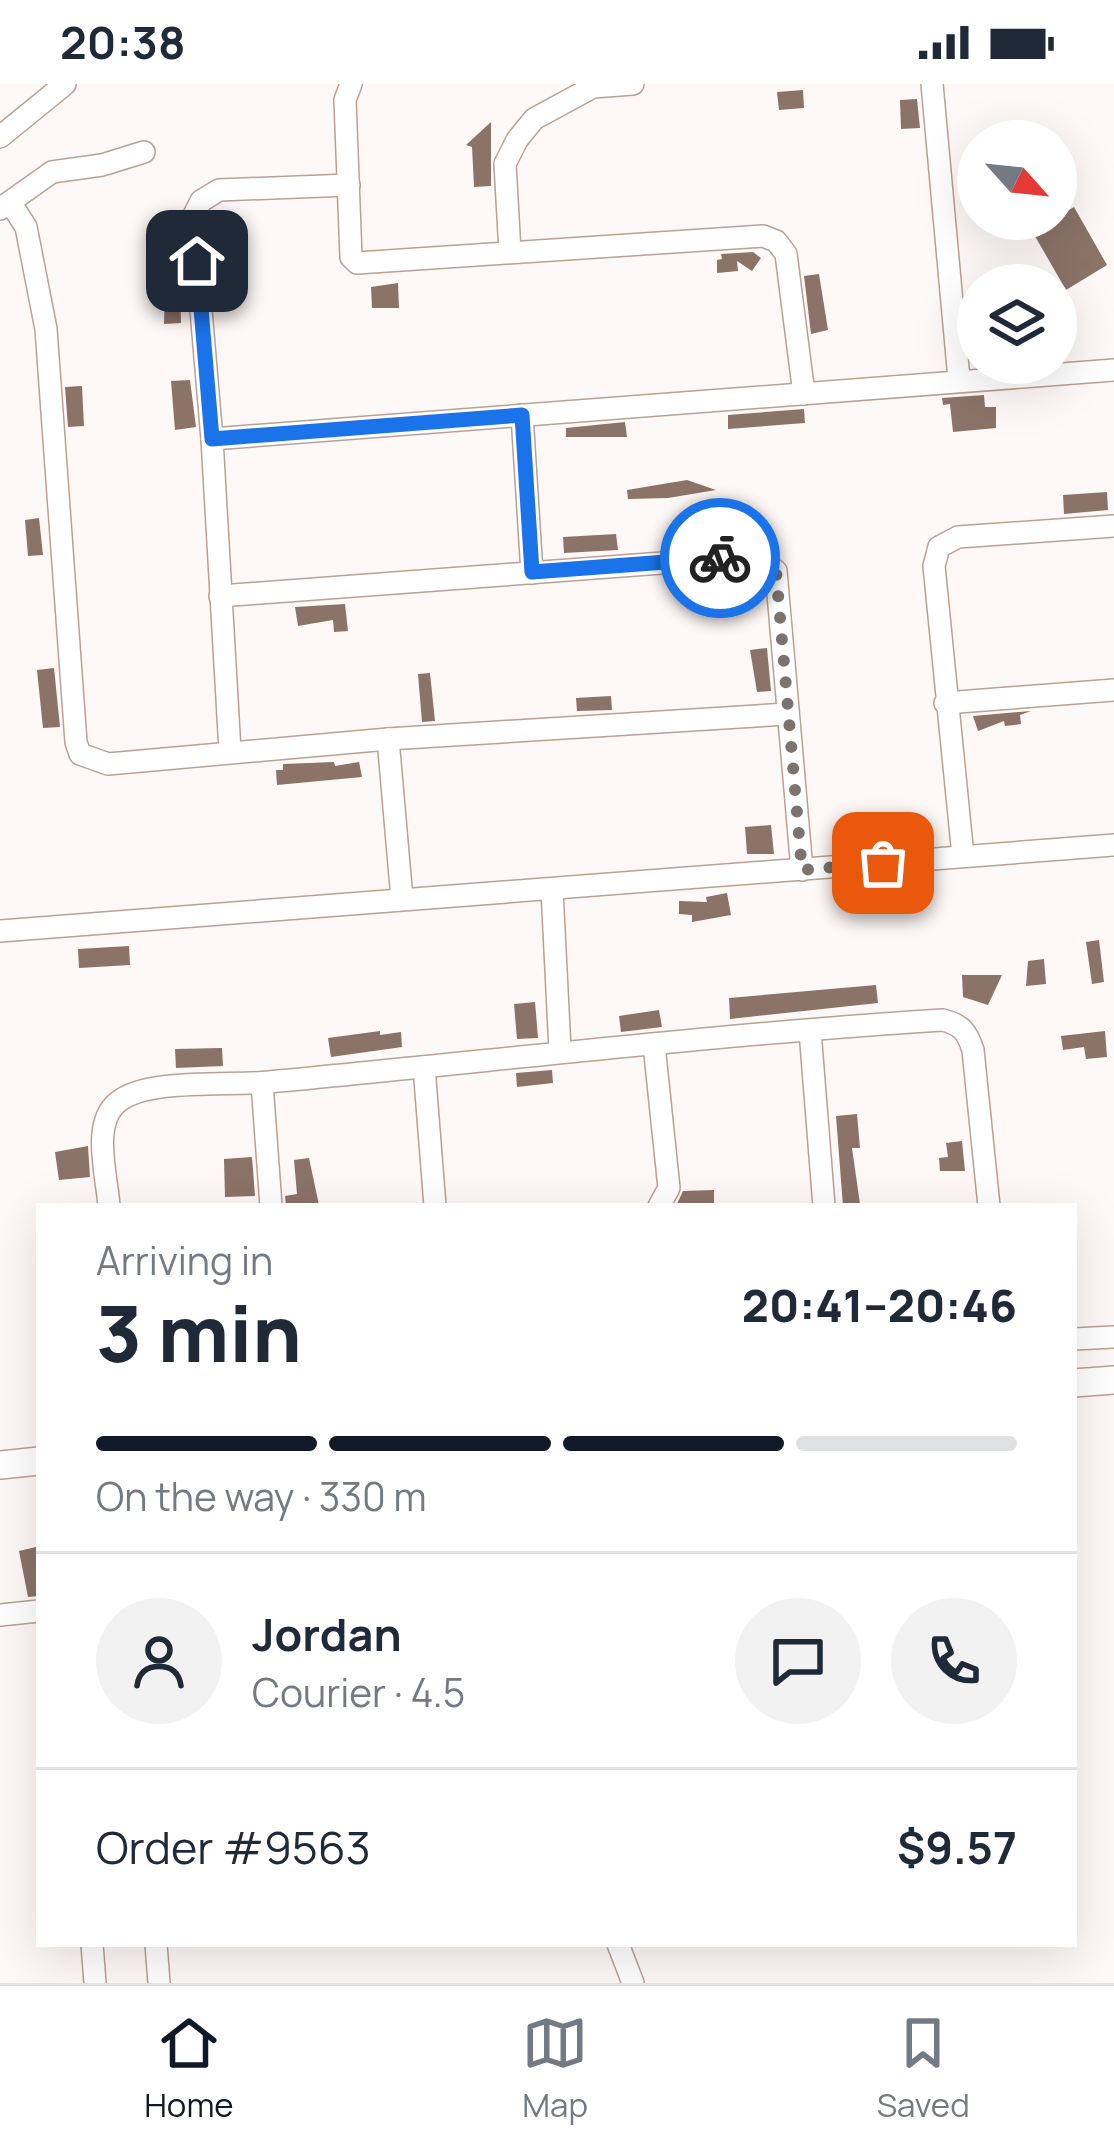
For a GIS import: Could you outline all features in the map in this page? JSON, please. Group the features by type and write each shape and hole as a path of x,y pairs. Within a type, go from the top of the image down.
{"street":[{"path":"0,137 65,84"},
{"path":"351,84 345,100 351,257 357,263 764,236 776,241 786,254 804,394"},
{"path":"510,252 505,164 517,140 534,119 593,87 633,84"},
{"path":"932,84 957,357"},
{"path":"144,152 114,163 52,172 5,206 26,227 46,328 80,754 108,764 388,739 787,714"},
{"path":"230,751 194,217 201,201 219,190 350,185"},
{"path":"1077,372 1114,370"},
{"path":"212,439 957,379"},
{"path":"522,415 532,572"},
{"path":"963,856 934,566 939,547 958,537 1114,526"},
{"path":"220,596 756,556 776,571 802,870"},
{"path":"946,703 1114,690"},
{"path":"388,739 402,899"},
{"path":"0,932 1114,845"},
{"path":"552,890 560,1050"},
{"path":"109,1203 102,1126 110,1108 138,1090 262,1083 560,1050 943,1020 968,1033 989,1203"},
{"path":"810,1031 824,1203"},
{"path":"654,1045 669,1188 661,1203"},
{"path":"424,1067 435,1203"},
{"path":"262,1083 271,1203"},
{"path":"1077,1339 1114,1336"},
{"path":"1077,1383 1114,1380"},
{"path":"0,1466 36,1461"},
{"path":"0,1615 36,1611"},
{"path":"92,1947 95,1983"},
{"path":"156,1947 159,1983"},
{"path":"619,1947 633,1983"}],"building":[{"path":"803,90 804,108 779,110 777,92"},
{"path":"917,99 920,128 901,129 900,100"},
{"path":"491,122 491,186 474,187 472,147 466,145"},
{"path":"1077,212 1107,265 1077,283 1077,264 1051,264 1037,240 1077,240"},
{"path":"753,252 761,258 752,271 737,261 738,271 717,273 721,254"},
{"path":"819,274 828,330 811,334 804,276"},
{"path":"398,283 399,308 372,308 371,287"},
{"path":"180,287 181,323 164,324 165,289"},
{"path":"190,380 196,427 175,430 171,381"},
{"path":"82,386 84,426 68,427 65,387"},
{"path":"984,395 985,407 996,407 996,428 953,432 950,404 943,405 942,398"},
{"path":"804,409 805,423 728,429 728,415"},
{"path":"625,422 627,437 566,437 566,428"},
{"path":"687,480 716,490 628,499 627,490"},
{"path":"1107,492 1108,510 1064,514 1063,495"},
{"path":"39,518 43,555 28,556 25,520"},
{"path":"616,534 618,550 564,553 563,537"},
{"path":"345,604 348,631 334,632 333,620 298,626 295,607"},
{"path":"767,648 771,691 757,692 750,650"},
{"path":"54,668 60,727 43,728 37,670"},
{"path":"430,673 435,721 422,722 418,674"},
{"path":"611,696 612,710 577,711 576,698"},
{"path":"1031,711 1020,715 1021,724 1005,726 1004,721 978,731 973,716"},
{"path":"334,762 335,766 359,762 362,777 277,785 276,770 283,770 283,764"},
{"path":"771,825 774,854 747,854 745,827"},
{"path":"916,881 918,901 866,904 864,884"},
{"path":"727,893 731,915 692,922 692,915 679,914 679,901 707,902 706,897"},
{"path":"1099,940 1104,982 1092,984 1086,942"},
{"path":"129,946 130,965 79,968 78,949"},
{"path":"1044,959 1046,984 1026,986 1028,961"},
{"path":"962,975 1002,975 988,1005 963,997"},
{"path":"876,985 878,1003 730,1019 729,998"},
{"path":"535,1002 538,1038 517,1039 514,1004"},
{"path":"659,1010 662,1027 621,1032 619,1016"},
{"path":"380,1031 380,1035 401,1032 402,1047 331,1057 328,1038"},
{"path":"1105,1031 1107,1057 1086,1059 1084,1047 1063,1050 1061,1036"},
{"path":"222,1048 223,1066 176,1068 175,1049"},
{"path":"552,1070 553,1083 517,1087 516,1073"},
{"path":"857,1114 860,1148 852,1148 860,1203 843,1203 836,1116"},
{"path":"962,1141 965,1171 940,1171 939,1158 948,1157 946,1143"},
{"path":"88,1146 90,1177 59,1180 55,1152"},
{"path":"252,1157 255,1196 225,1197 224,1159"},
{"path":"309,1158 319,1203 286,1203 285,1196 297,1194 294,1160"},
{"path":"714,1190 714,1203 677,1203 683,1191"},
{"path":"36,1547 36,1596 28,1597 19,1551"}],"way so far":[{"path":"720,558 756,556 776,571 802,870 883,863"}],"route":[{"path":"197,261 212,439 522,415 532,572 720,558"}]}
